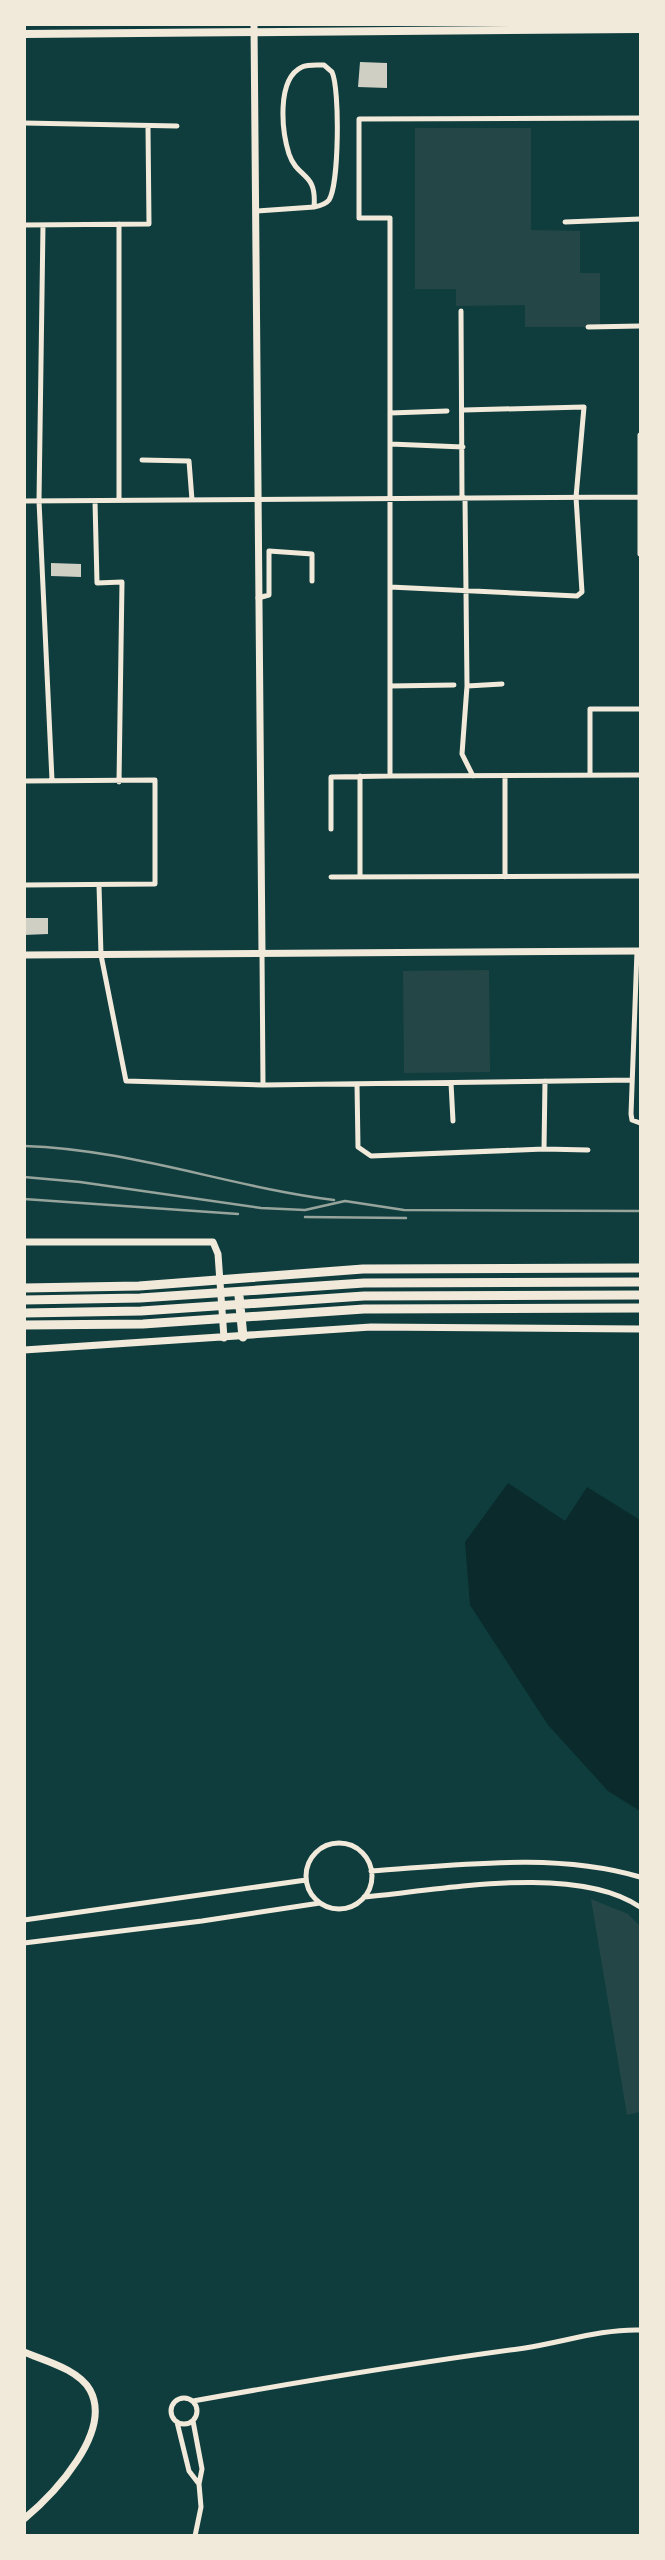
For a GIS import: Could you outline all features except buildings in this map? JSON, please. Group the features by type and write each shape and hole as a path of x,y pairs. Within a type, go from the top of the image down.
{"main road":[{"path":"24,34 254,29 640,29"},
{"path":"24,1288 139,1286 363,1269 640,1268"},
{"path":"237,1277 243,1337"},
{"path":"24,1300 140,1298 364,1283 640,1282"},
{"path":"24,1313 141,1311 364,1296 640,1295"},
{"path":"24,1325 143,1324 364,1309 640,1308"}],"street":[{"path":"254,29 263,1085"},
{"path":"257,211 314,207 329,200 334,184 336,100 332,72 324,65 303,66 290,77 284,101 290,156 311,180 315,192 314,207"},
{"path":"390,776 390,218 359,218 359,119 640,118"},
{"path":"24,123 177,126"},
{"path":"24,225 149,224 148,127"},
{"path":"565,222 640,219"},
{"path":"119,224 119,500"},
{"path":"43,225 39,501 52,780"},
{"path":"461,311 467,593 467,686 462,754 473,776"},
{"path":"588,327 640,326"},
{"path":"390,587 467,593 580,595 583,589 576,497 584,407 464,410"},
{"path":"390,413 447,411"},
{"path":"640,435 640,554"},
{"path":"390,444 463,447"},
{"path":"142,460 189,461 192,500"},
{"path":"24,501 639,497"},
{"path":"95,500 97,583 122,582 119,782"},
{"path":"257,551 312,554 312,581"},
{"path":"257,598 269,596 269,551"},
{"path":"467,686 502,684"},
{"path":"390,686 454,685"},
{"path":"590,774 590,709 640,709"},
{"path":"331,829 331,777 640,775"},
{"path":"360,776 360,877"},
{"path":"505,776 505,877"},
{"path":"24,781 155,780 155,884 24,885"},
{"path":"331,877 640,876"},
{"path":"99,885 101,955 126,1081 263,1085 632,1080"},
{"path":"24,956 639,951 637,1048 631,1114 632,1120 640,1123"},
{"path":"544,1149 545,1081"},
{"path":"451,1083 453,1121"},
{"path":"357,1084 358,1147 365,1154 588,1150"},
{"path":"24,1242 213,1242 218,1254 224,1338"},
{"path":"24,1350 371,1327 640,1329"},
{"path":"364,1897 372,1880 363,1853 355,1847 337,1843 313,1855 306,1880 313,1896 328,1907 348,1908 364,1897 529,1882 623,1895 640,1907"},
{"path":"371,1871 555,1864 599,1867 640,1877"},
{"path":"24,1920 306,1880"},
{"path":"24,1943 320,1903"},
{"path":"199,2484 189,2471 177,2422 172,2416 174,2403 181,2398 193,2401 387,2367 561,2343 608,2331 640,2330"},
{"path":"24,2352 68,2370 90,2390 95,2422 91,2438 66,2476 24,2519"},
{"path":"193,2401 197,2409 193,2421 202,2469 199,2484 201,2507 195,2536"},
{"path":"177,2422 185,2424 193,2421"}],"shaded area":[{"path":"415,128 531,128 531,230 580,231 580,273 600,273 600,327 525,327 525,305 456,306 456,289 415,289"},
{"path":"489,970 490,1072 404,1073 403,971"},
{"path":"508,1483 565,1521 587,1487 640,1520 640,1811 608,1791 548,1725 470,1605 465,1542"},
{"path":"591,1899 628,1914 640,1926 640,2112 627,2115"}],"railway":[{"path":"24,1146 103,1154 334,1200"},
{"path":"24,1177 80,1182 261,1208 305,1210 345,1201 404,1210 640,1211"},
{"path":"24,1199 238,1214"},
{"path":"305,1217 406,1218"}]}
